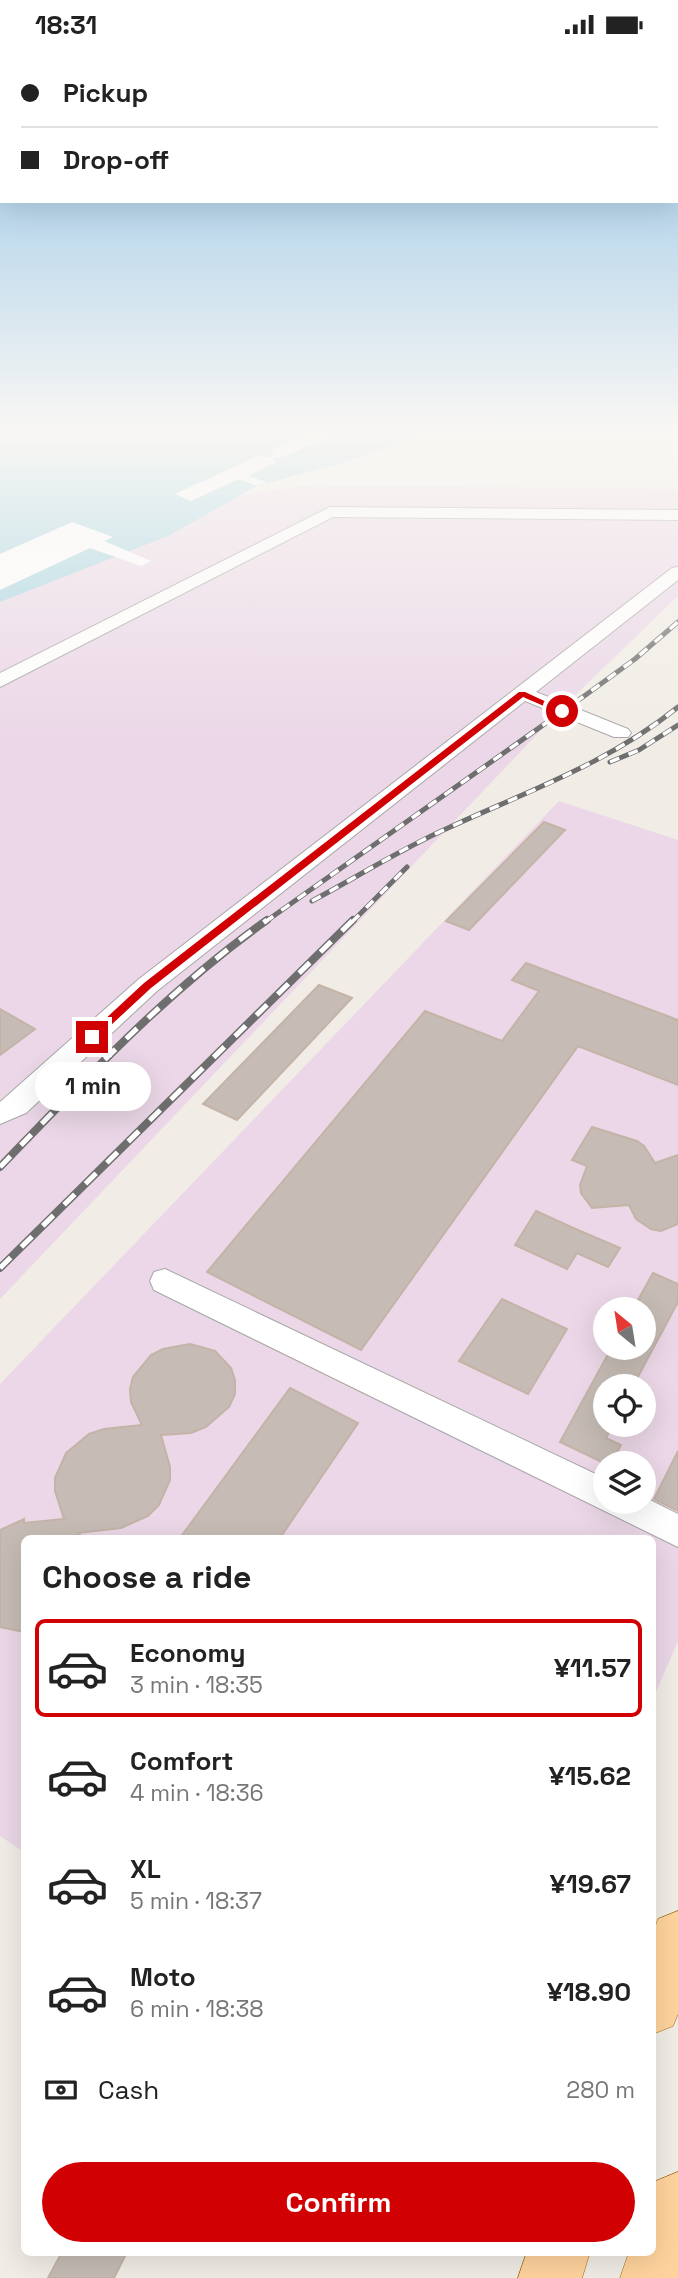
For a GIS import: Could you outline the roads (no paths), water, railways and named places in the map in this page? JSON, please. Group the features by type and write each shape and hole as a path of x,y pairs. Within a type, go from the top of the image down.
{"main road":[{"path":"656,1998 678,1939"},
{"path":"652,2278 678,2203"},
{"path":"550,2278 558,2256"}],"lane":[{"path":"0,681 287,534"},
{"path":"0,1114 16,1106 148,985 678,572"},
{"path":"522,694 621,733"},
{"path":"165,1281 593,1490"},
{"path":"643,1514 678,1531"}],"water":[{"path":"0,534 172,534 168,536 0,602"}],"railway":[{"path":"265,922 587,694 635,659 678,622"},
{"path":"312,901 431,836 596,760 652,727 678,707"},
{"path":"610,762 639,750 678,725"},
{"path":"352,922 407,867"},
{"path":"0,1167 95,1069 161,1006 230,947 267,920"},
{"path":"0,1268 353,920"}]}
